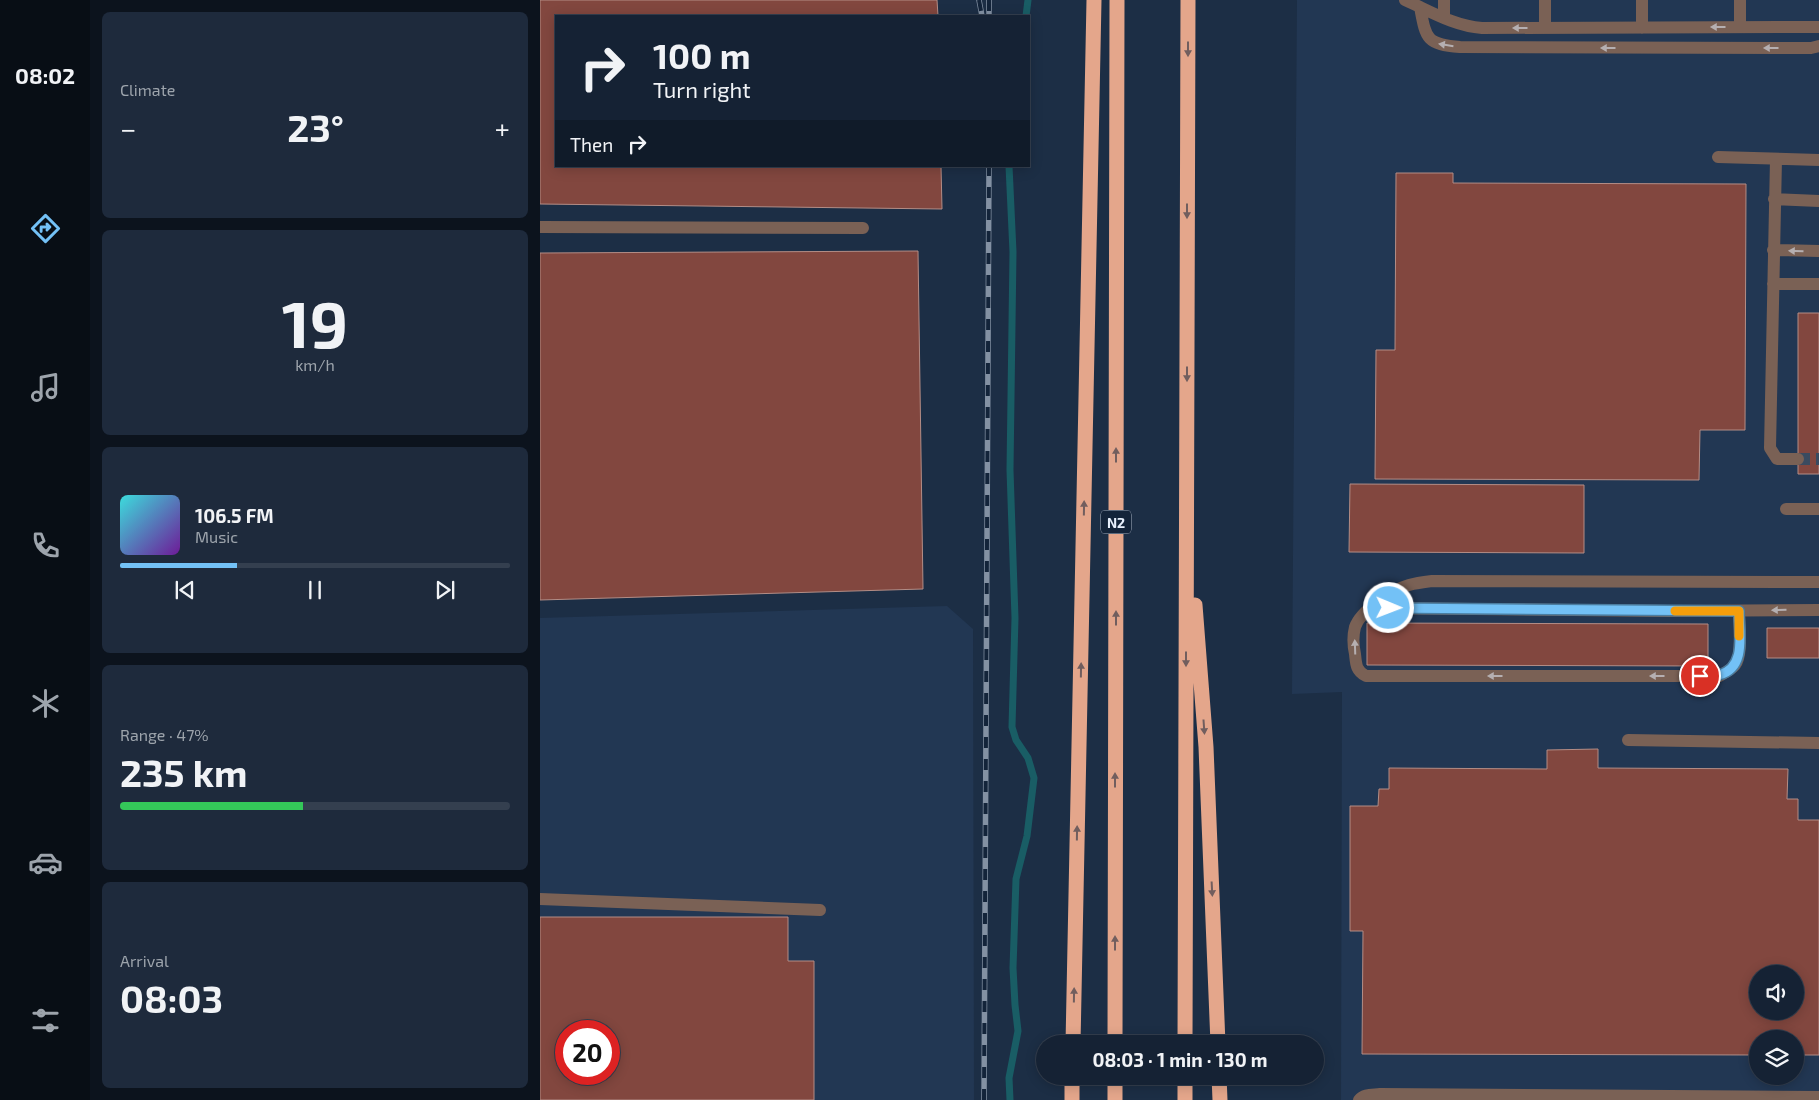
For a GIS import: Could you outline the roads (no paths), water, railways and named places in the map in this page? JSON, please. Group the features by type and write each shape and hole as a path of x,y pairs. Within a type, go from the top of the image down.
{"highway":[{"path":"1073,1035 1094,0"},
{"name":"N2","path":"1115,1035 1117,0"},
{"path":"1185,1035 1188,0"},
{"path":"1186,486 1206,747 1218,1035"},
{"path":"1072,1085 1072,1100"},
{"path":"1114,1100 1115,1085"},
{"path":"1185,1085 1185,1100"},
{"path":"1219,1085 1220,1100"}],"lane":[{"path":"1405,0 1466,27 1819,27"},
{"path":"1444,0 1444,18"},
{"path":"1545,0 1545,28"},
{"path":"1642,0 1642,28"},
{"path":"1740,0 1740,27"},
{"path":"1420,7 1424,29 1430,40 1440,46 1811,48 1819,46"},
{"path":"1718,156 1819,160"},
{"path":"1776,159 1770,448 1777,459 1798,459"},
{"path":"1774,199 1819,201"},
{"path":"540,227 863,228"},
{"path":"1774,250 1819,251"},
{"path":"1773,284 1819,284"},
{"path":"1786,509 1819,508"},
{"path":"1739,611 1739,655 1736,664 1719,676 1366,676 1356,668 1355,627 1362,614 1389,594 1409,585 1432,581 1819,582"},
{"path":"1370,608 1819,610"},
{"path":"1628,740 1819,743"},
{"path":"540,899 820,910"},
{"path":"1359,1100 1367,1095 1380,1094 1500,1098 1819,1097"}],"waterway":[{"path":"1026,15 1028,0"},
{"path":"1009,167 1013,252 1010,470 1015,618 1012,727 1016,740 1028,758 1034,778 1027,836 1016,879 1013,968 1018,1031 1009,1078 1010,1100"}],"tunnel":[{"path":"1798,459 1819,459"}],"railway":[{"path":"979,0 982,15"},
{"path":"989,0 989,15"},
{"path":"984,1100 989,167"}]}
